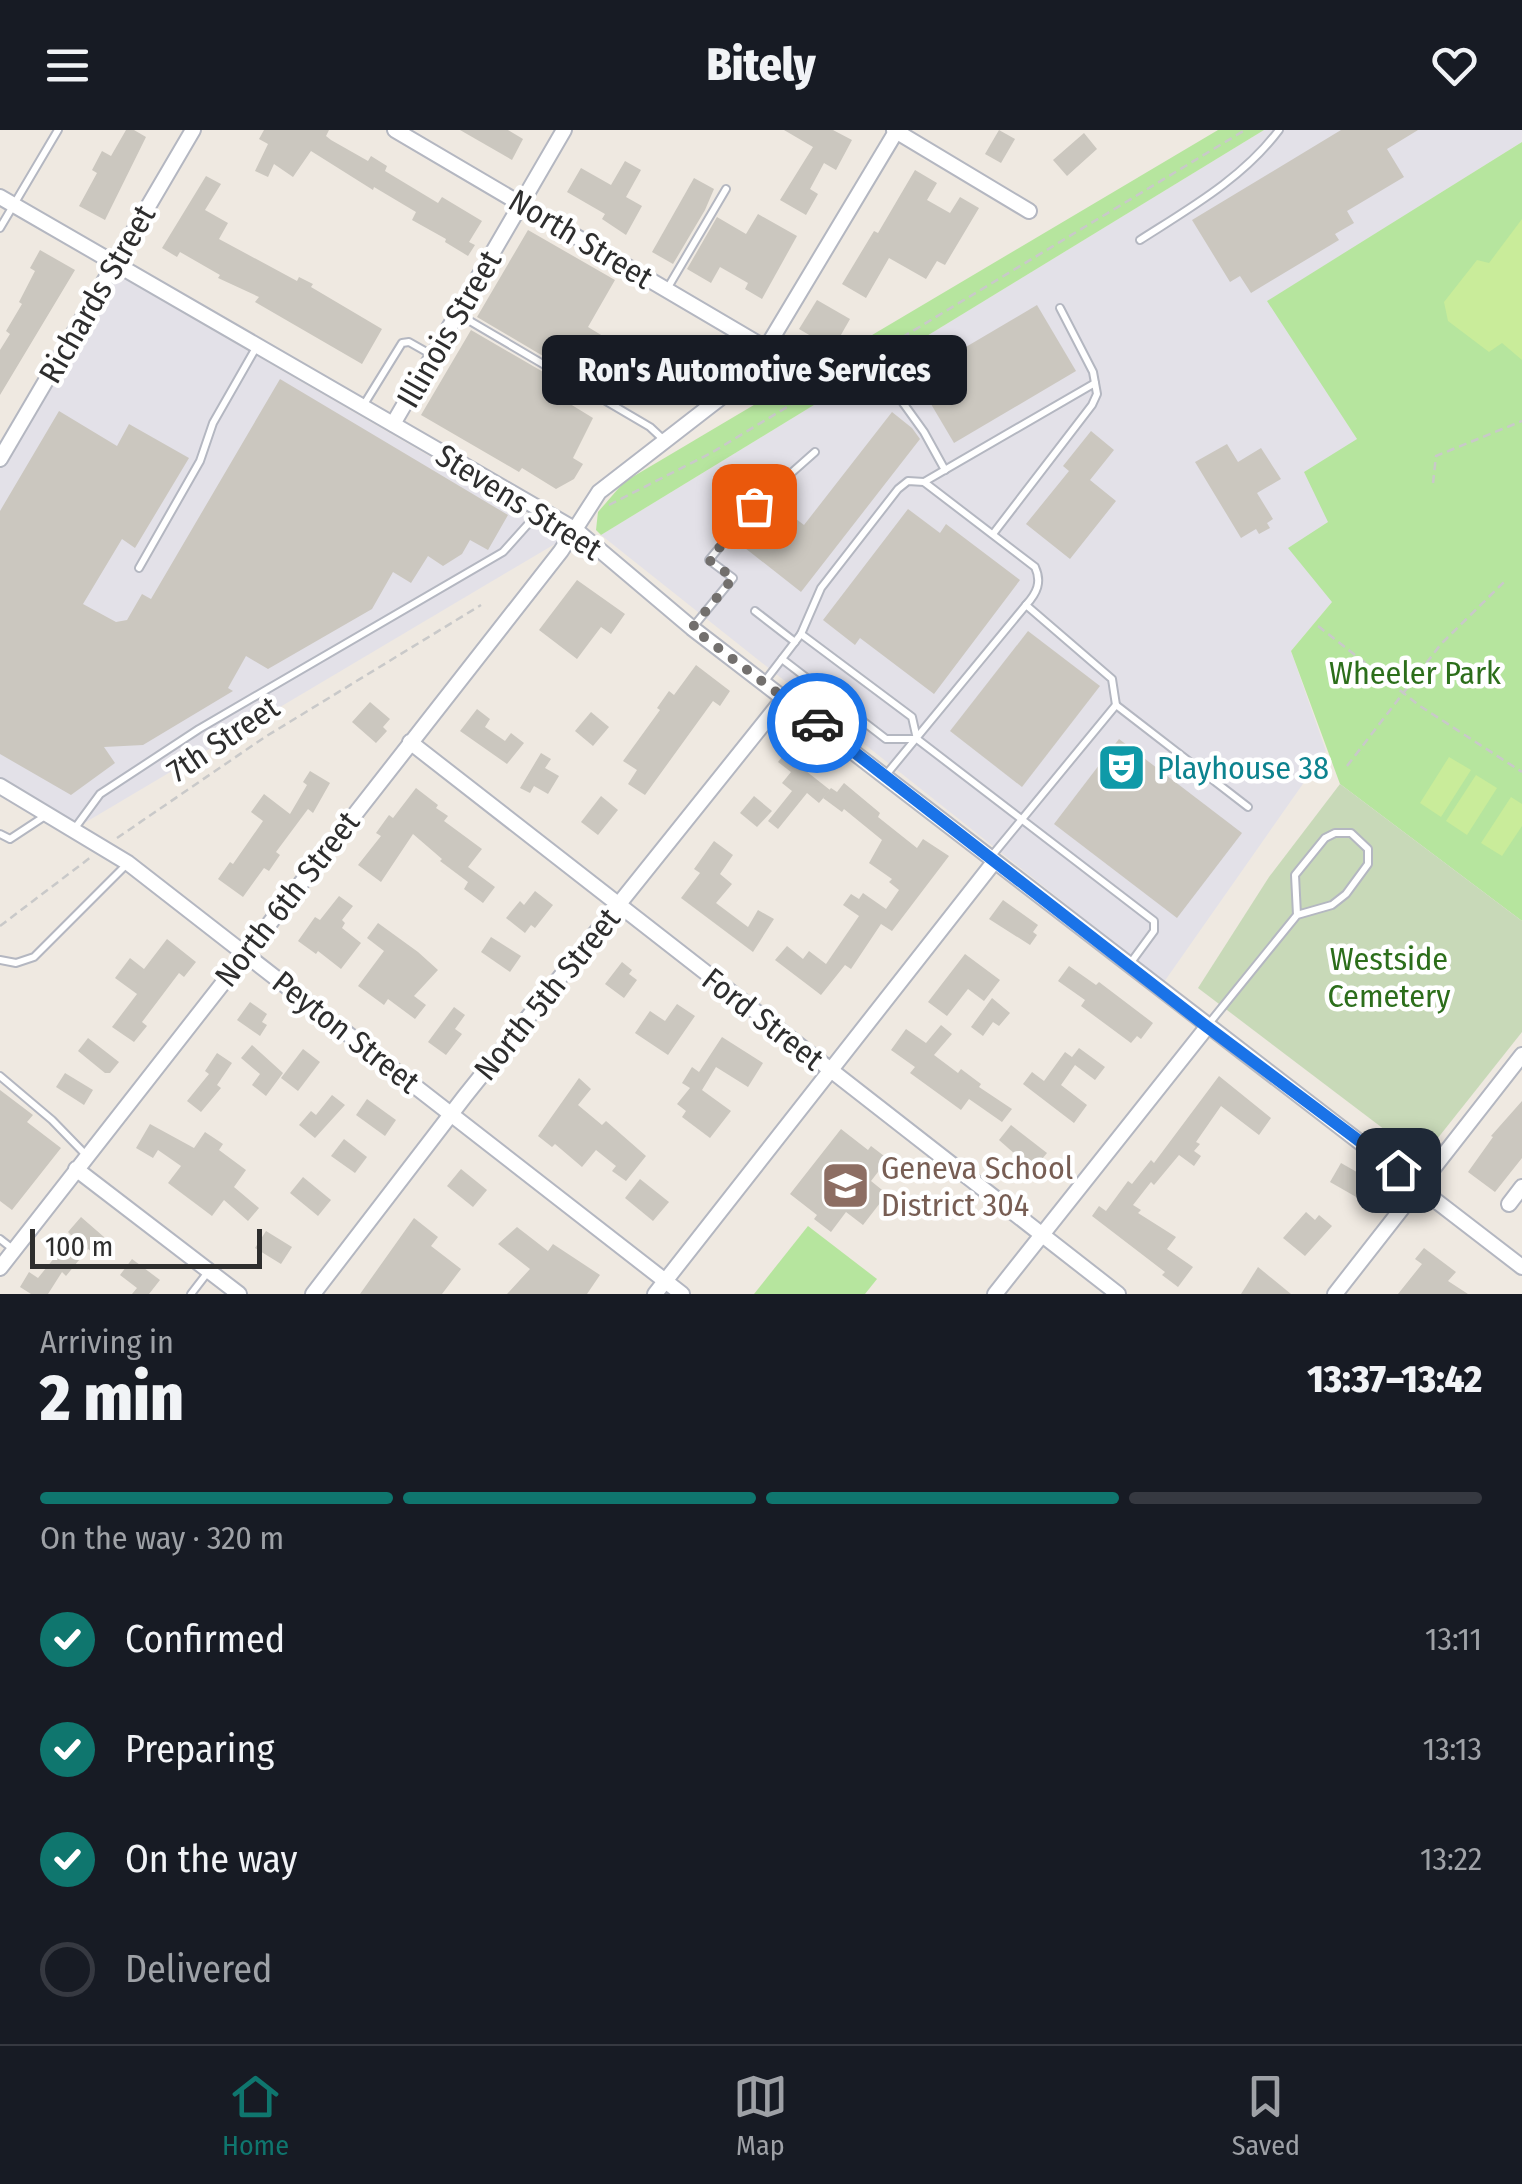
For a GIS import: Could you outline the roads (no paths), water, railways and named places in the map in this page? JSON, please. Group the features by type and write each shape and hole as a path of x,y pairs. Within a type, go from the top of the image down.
{"street":[{"name":"Richards Street","path":"0,459 194,130"},
{"name":"North Street","path":"395,130 767,349"},
{"name":"Illinois Street","path":"393,424 564,130"},
{"path":"665,441 750,374 895,130 1030,210"},
{"name":"Stevens Street","path":"7,201 576,530 692,628 1522,1267"},
{"name":"North 6th Street","path":"0,1268 576,530 592,500 665,441"},
{"name":"North 5th Street","path":"322,1291 451,1114 784,698"},
{"name":"Ford Street","path":"410,742 1118,1294"},
{"name":"Peyton Street","path":"0,786 128,863 682,1294"},
{"path":"654,1294 992,860"},
{"path":"995,1294 1206,1026"},
{"path":"1335,1294 1522,1055"},
{"path":"76,1169 238,1294"},
{"path":"1509,1204 1522,1187"}],"lane":[{"path":"0,228 7,201 58,130"},
{"path":"1140,240 1220,188 1262,153 1279,130"},
{"path":"666,290 726,189"},
{"path":"993,534 1097,394 1094,372 1060,308"},
{"path":"457,314 650,427 665,441"},
{"path":"362,406 402,343 409,342 433,356"},
{"path":"139,568 258,345"},
{"path":"764,682 801,634 821,588 898,489 908,481 924,482 1095,383"},
{"path":"893,389 945,470"},
{"path":"692,628 733,578 709,560 754,506 815,452"},
{"path":"884,776 1038,587 1035,567 924,482"},
{"path":"74,829 100,794 199,729 503,552 529,523"},
{"path":"1026,606 1112,679 1116,705 1248,807"},
{"path":"755,611 795,642"},
{"path":"801,634 912,718 916,739"},
{"path":"782,659 886,739 916,739 1154,921 1154,931 1128,966"},
{"path":"992,860 1116,705"},
{"path":"0,847 48,814"},
{"path":"1206,1026 1298,915 1332,905 1346,894 1368,864 1368,849 1359,838 1351,833 1335,833 1325,838 1305,863 1295,876 1298,915"},
{"path":"0,834 10,839"},
{"path":"0,960 16,964 34,958 128,863"},
{"path":"0,1076 52,1120 86,1156"},
{"path":"0,1239 14,1250"},
{"path":"191,1294 209,1272"}],"place":[{"name":"Ron's Automotive Services","path":"754,506"},
{"name":"Playhouse 38","path":"1122,768"},
{"name":"Geneva School District 304","path":"846,1186"}],"park label":[{"name":"Wheeler Park","path":"1415,673"},
{"name":"Westside Cemetery","path":"1389,978"}]}
